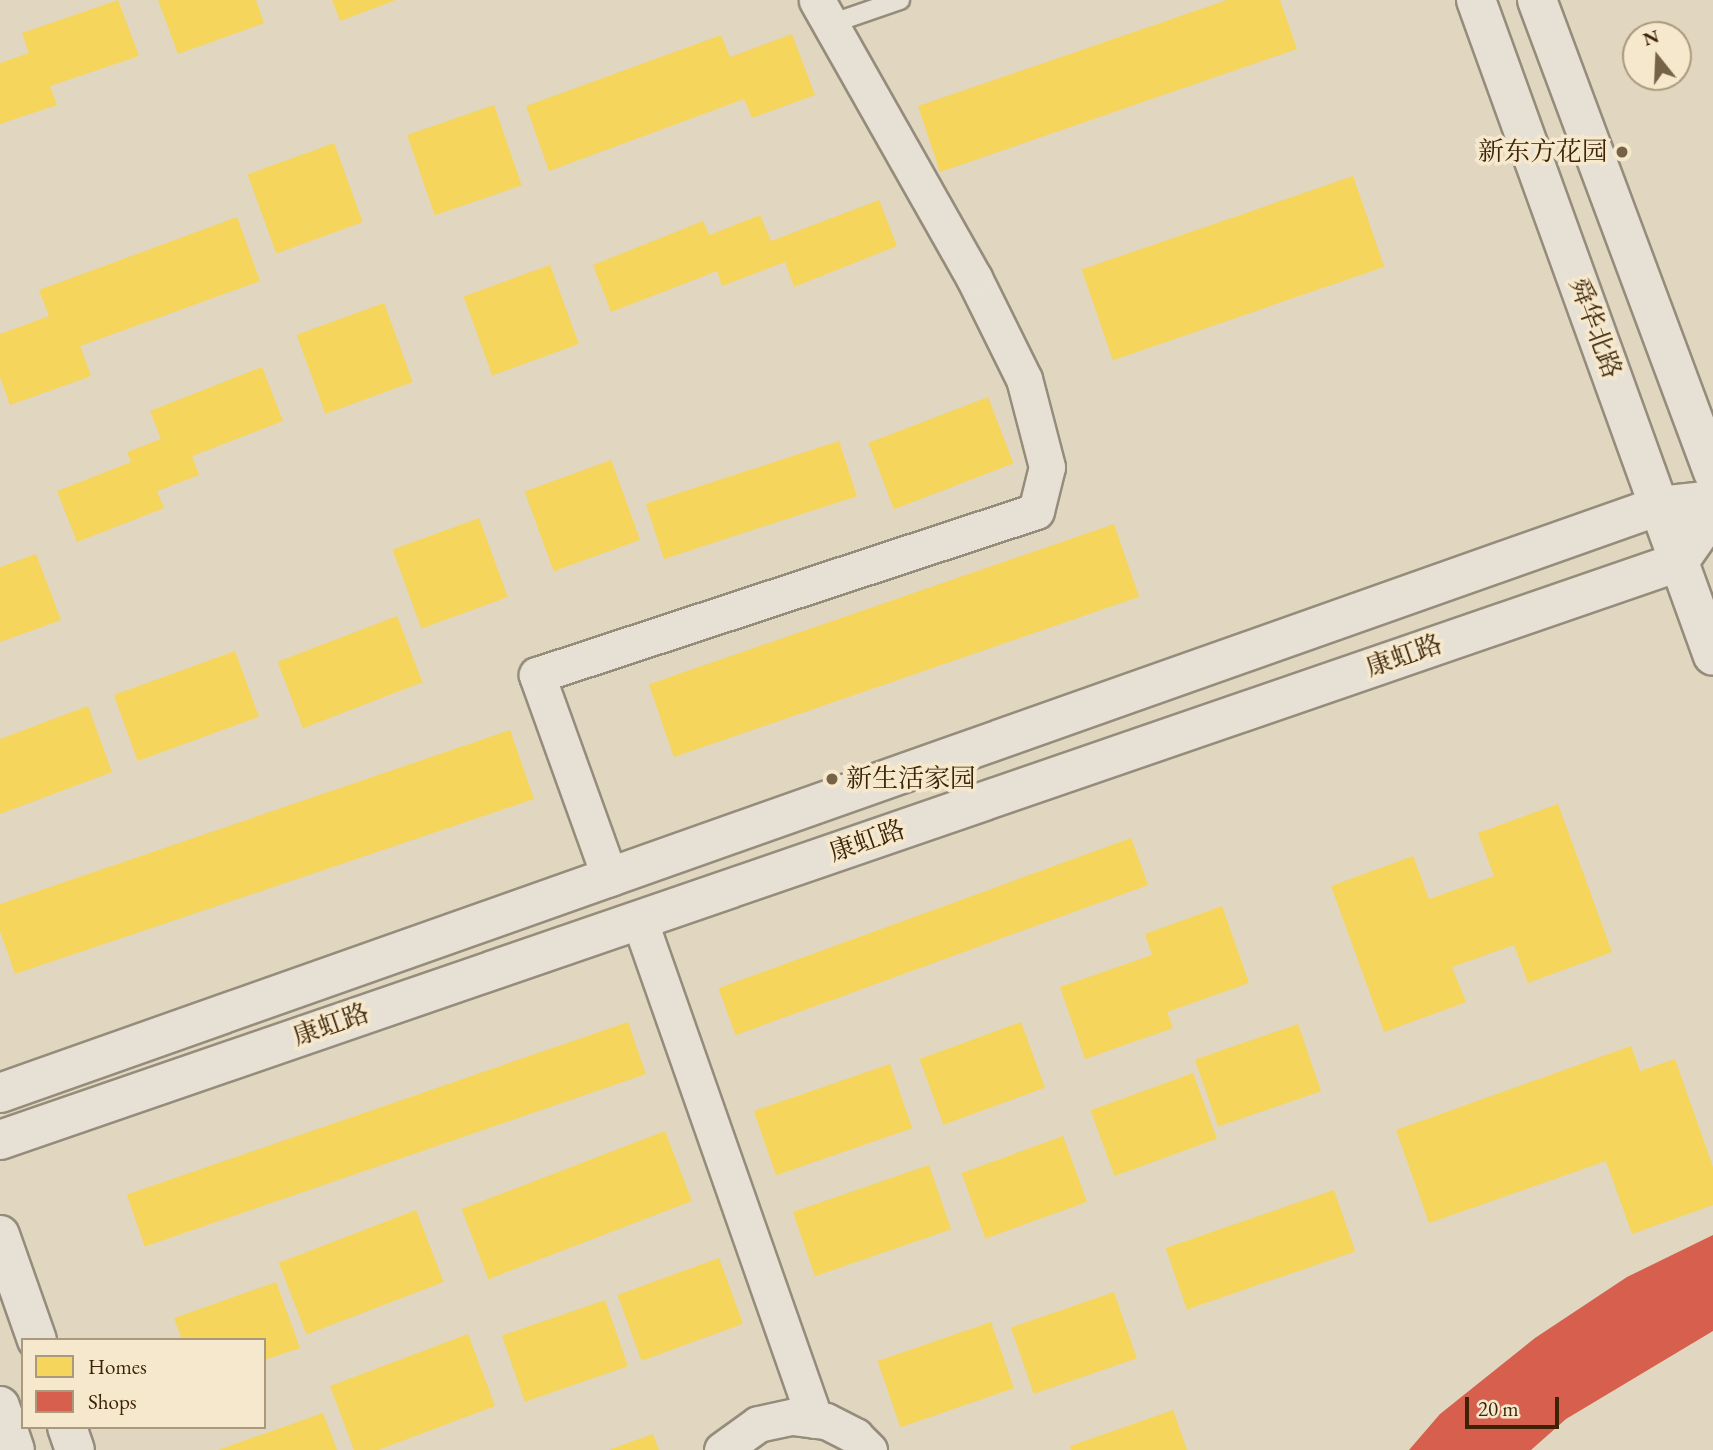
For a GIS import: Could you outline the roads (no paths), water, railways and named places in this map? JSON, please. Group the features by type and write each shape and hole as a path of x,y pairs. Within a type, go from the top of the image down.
{"main road":[{"name":"舜华北路","path":"1476,0 1713,656"},
{"path":"1537,0 1713,472"},
{"name":"康虹路","path":"0,1093 1659,506 1713,500"},
{"path":"1679,562 1713,513"},
{"name":"康虹路","path":"0,1140 1679,562"},
{"path":"0,1235 36,1338"},
{"path":"0,1406 15,1450"},
{"path":"68,1429 75,1450"}],"street":[{"path":"610,878 537,675 1036,511 1047,467 1024,379 974,278 825,12"},
{"path":"639,919 815,1420"},
{"path":"722,1450 758,1424 792,1417 815,1420 855,1436 869,1450"}],"lane":[{"path":"825,12 900,0"}],"place":[{"name":"新东方花园","path":"1622,152"},
{"name":"新生活家园","path":"832,779"}]}
